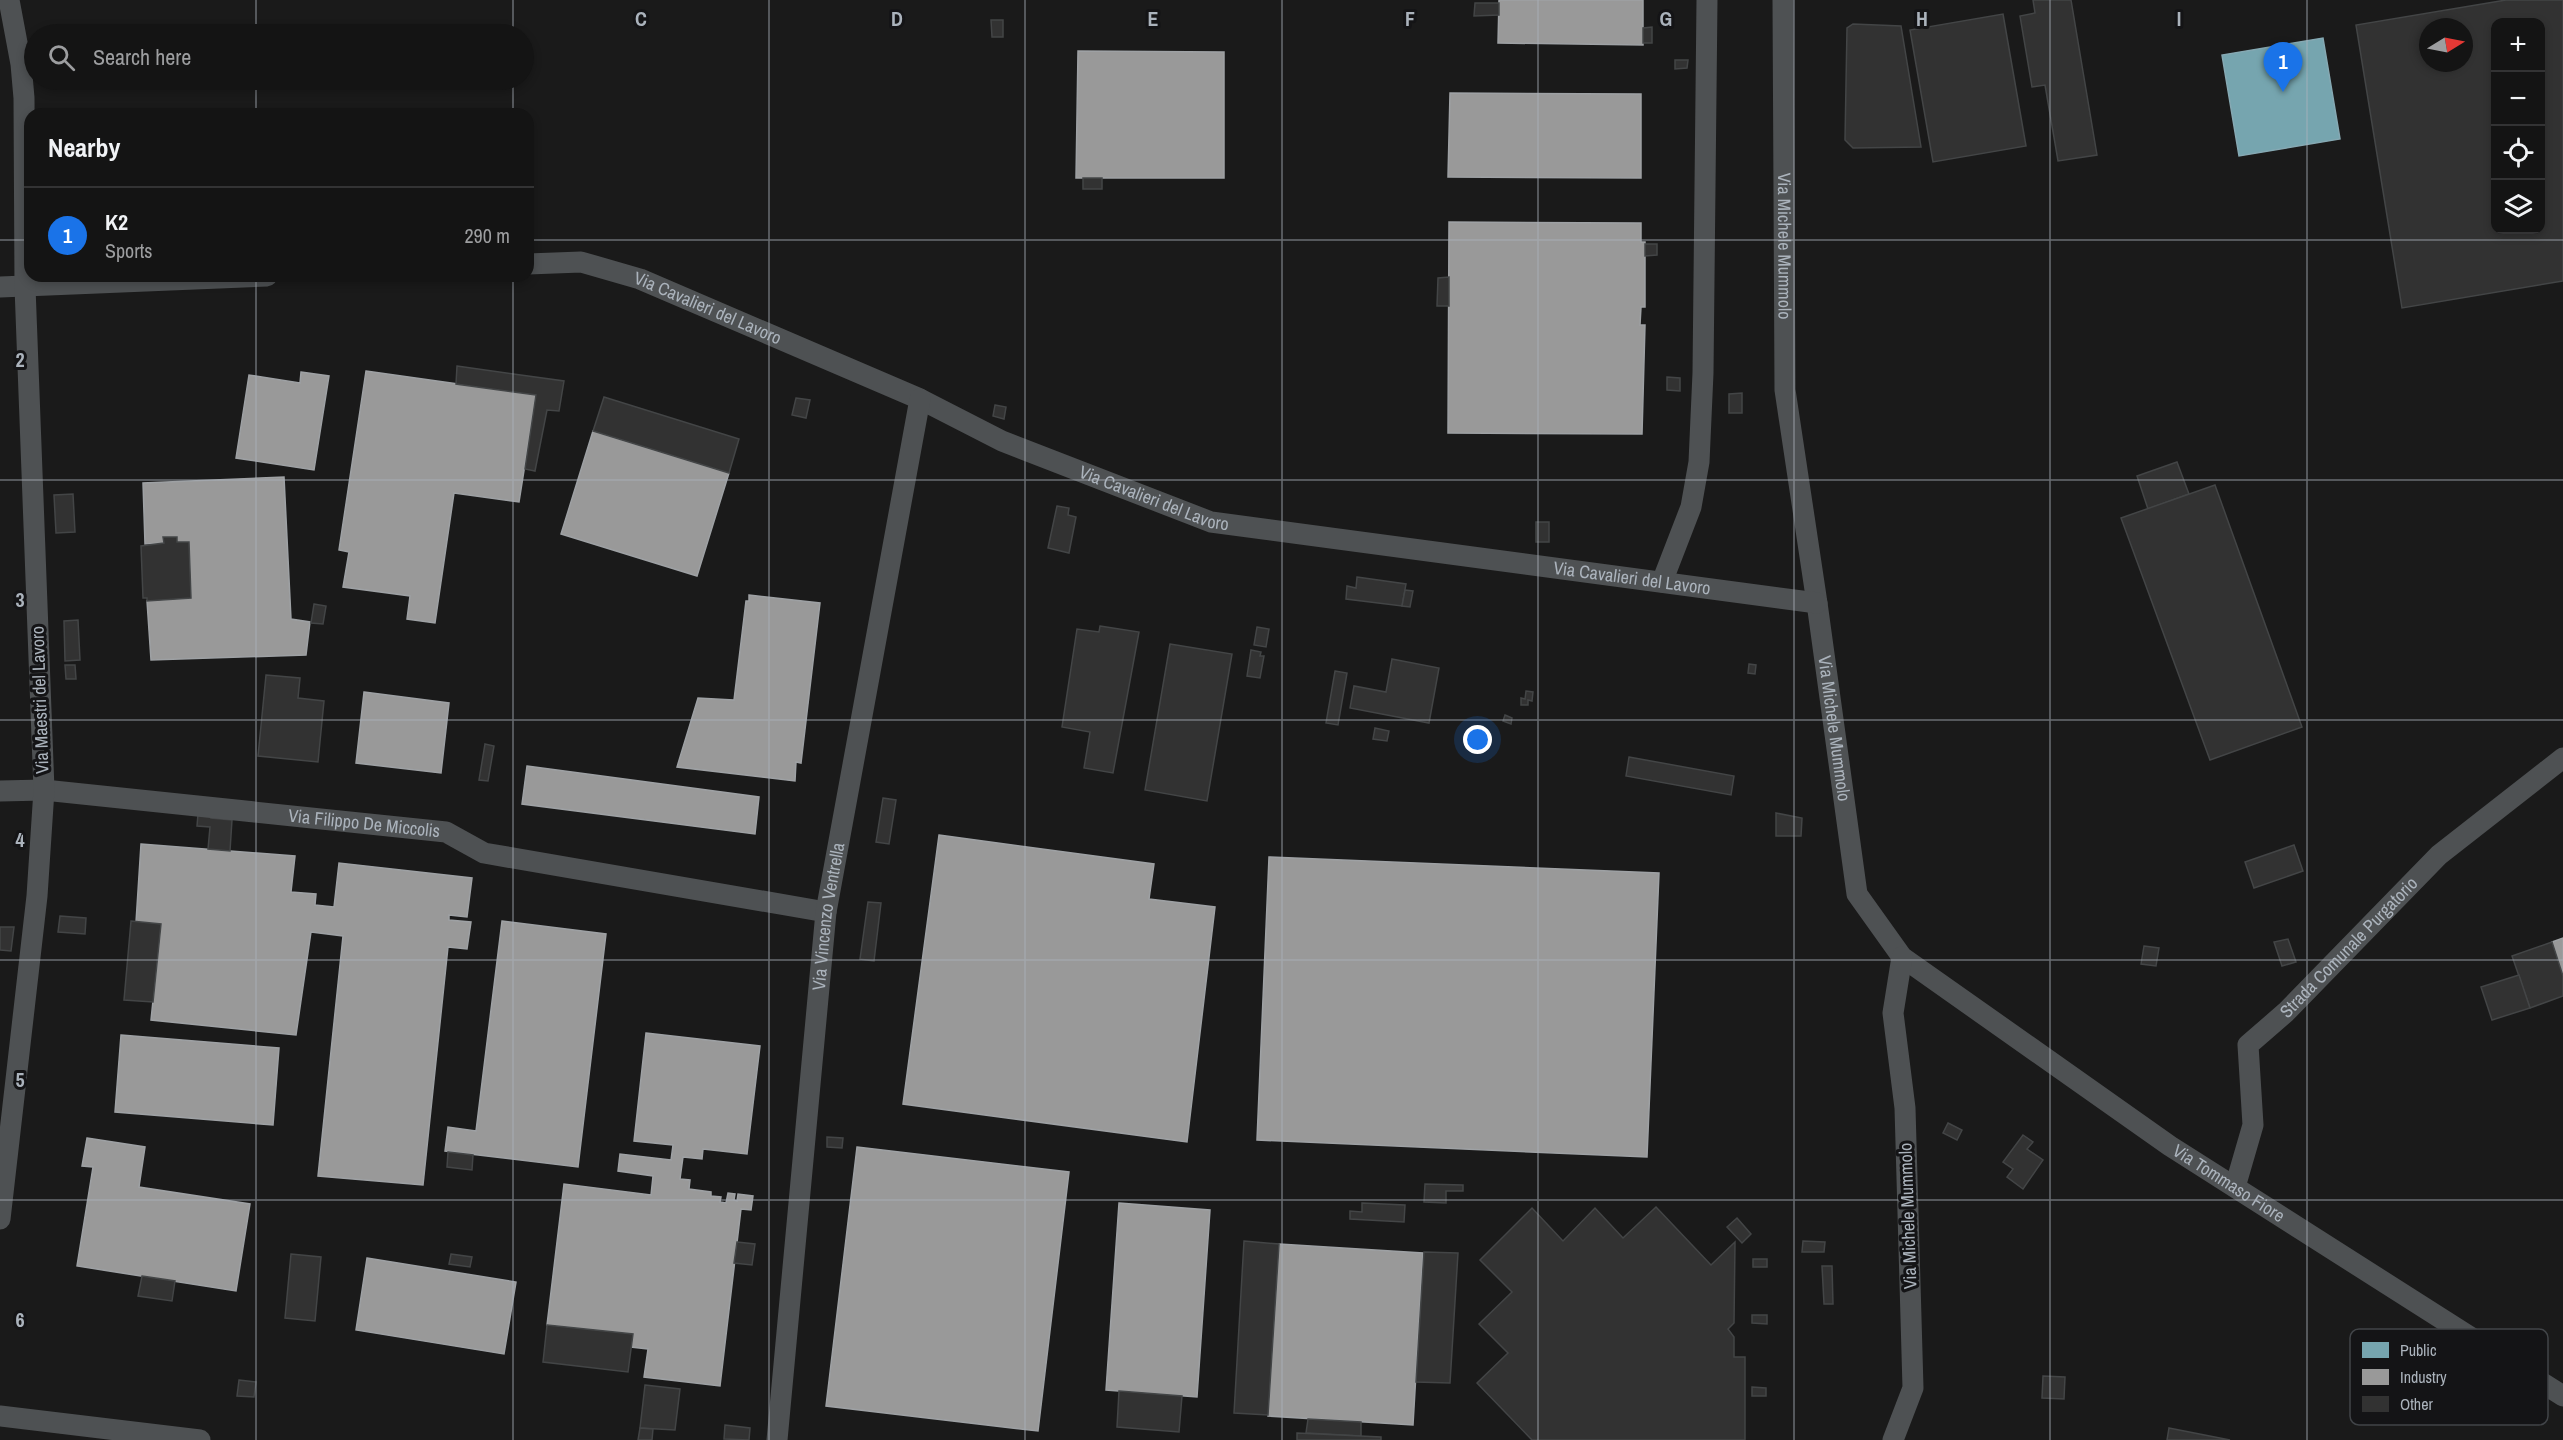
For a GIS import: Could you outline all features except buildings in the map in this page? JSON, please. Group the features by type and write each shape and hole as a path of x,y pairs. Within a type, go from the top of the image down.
{"street":[{"name":"Via Maestri del Lavoro","path":"9,0 19,53 24,108"},
{"path":"1662,582 1691,507 1699,462 1703,373 1707,0"},
{"name":"Via Michele Mummolo","path":"1783,0 1785,390 1818,603 1857,894 1902,957 1893,1013 1905,1108 1913,1388 1893,1440"},
{"name":"Via Cavalieri del Lavoro","path":"534,264 581,262 640,279 920,399 1002,441 1211,522 1818,603"},
{"name":"Via Maestri del Lavoro","path":"0,1219 37,896 44,790 25,282"},
{"path":"0,287 135,282"},
{"name":"Via Vincenzo Ventrella","path":"777,1440 826,912 920,399"},
{"name":"Strada Comunale Purgatorio","path":"2235,1187 2253,1125 2248,1044 2295,1004 2439,855 2563,758"},
{"name":"Via Filippo De Miccolis","path":"0,791 44,790 446,832 484,853 826,912"},
{"name":"Via Tommaso Fiore","path":"1902,957 2170,1146 2458,1329"},
{"name":"Via Tommaso Fiore","path":"2548,1386 2563,1396"},
{"path":"0,1416 200,1440"}],"place":[{"name":"K2","path":"2283,92"}]}
